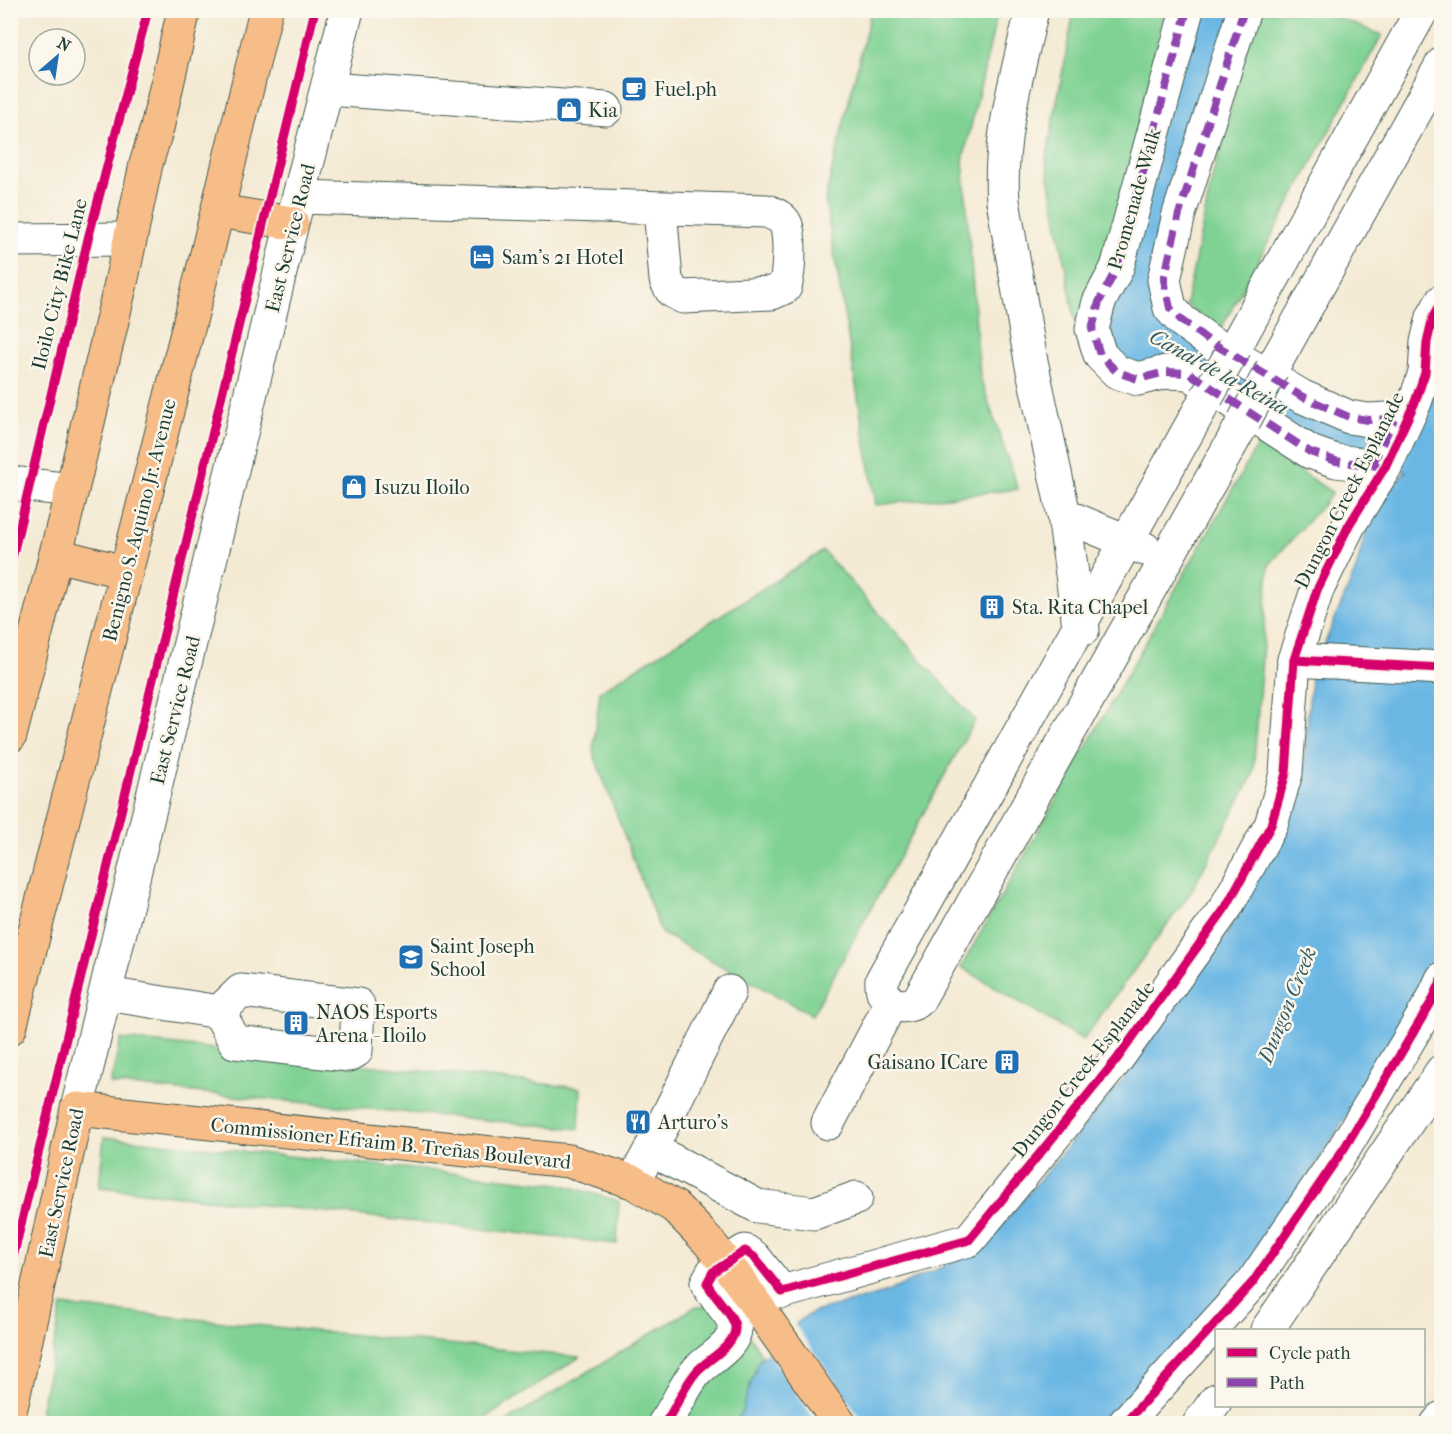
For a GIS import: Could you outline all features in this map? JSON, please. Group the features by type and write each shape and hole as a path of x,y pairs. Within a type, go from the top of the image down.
{"main road":[{"path":"10,736 57,555 184,10"},
{"name":"Benigno S. Aquino Jr. Avenue","path":"10,1029 218,211 266,10"},
{"path":"218,211 296,210"},
{"path":"57,555 125,572"},
{"name":"Commissioner Efraim B. Treñas Boulevard","path":"77,1110 569,1161 633,1182 675,1207 732,1271 840,1424"},
{"name":"East Service Road","path":"10,1412 77,1110"}],"street":[{"name":"East Service Road","path":"77,1110 296,210 347,10"},
{"path":"1032,10 1004,138 1002,184 1031,361 1064,515 1079,626 1116,652"},
{"name":"Promenade Walk","path":"1187,10 1118,268 1099,302 1092,329 1100,356 1117,372 1138,379 1166,372 1190,373 1310,452 1336,461 1378,466"},
{"path":"1244,10 1179,214 1164,280 1167,301 1182,321 1209,341 1301,396 1349,417 1368,420 1400,418"},
{"path":"1422,10 882,980 884,994 891,1003 903,1006 918,1000 1116,652 1442,64"},
{"path":"328,89 606,109"},
{"path":"296,210 660,208"},
{"path":"10,240 130,239"},
{"path":"1287,256 1323,276"},
{"name":"Dungon Creek Esplanade","path":"732,1271 745,1251 754,1257 782,1292 969,1240 1117,1059 1226,906 1271,825 1286,773 1294,660 1317,590 1400,418 1425,373 1427,342 1433,317 1442,301"},
{"path":"10,483 72,490"},
{"path":"1064,515 1126,539 1167,560"},
{"path":"1294,660 1442,668"},
{"path":"1124,1424 1253,1282 1345,1147 1432,1001 1442,979"},
{"path":"633,1182 729,992"},
{"path":"107,994 219,1012"},
{"path":"828,1123 891,1003"},
{"path":"1268,1329 1442,1071"},
{"path":"651,1149 757,1206 814,1213 856,1198"},
{"path":"664,1424 697,1372 729,1343 735,1333 735,1323 711,1293 707,1283 713,1272 732,1271"},
{"path":"1437,1424 1442,1418"}],"green space":[{"path":"871,11 998,11 963,160 980,377 1018,489 876,505 825,199"},
{"path":"1074,11 1165,11 1126,180 1116,252 1078,337 1046,160"},
{"path":"1257,11 1321,11 1382,35 1220,330 1186,304 1213,174"},
{"path":"1258,444 1333,493 1269,565 1253,775 1191,892 1083,1040 961,967"},
{"path":"823,551 975,720 812,1015 661,933 593,752 600,691"},
{"path":"121,1039 581,1088 579,1129 110,1084"},
{"path":"104,1137 560,1184 619,1201 617,1244 99,1187"},
{"path":"730,1305 800,1416 791,1424 502,1424 695,1307"},
{"path":"62,1306 580,1357 478,1423 38,1423"}],"water":[{"path":"1188,11 1244,11 1165,295 1349,417 1427,396 1441,387 1442,929 1421,997 1246,1276 1102,1423 734,1424 742,1411 758,1362 800,1320 814,1312 885,1293 983,1248 1120,1083 1227,934 1286,824 1304,764 1311,676 1356,569 1367,526 1391,487 1406,471 1385,467 1100,355"}],"pier":[{"path":"793,1322 864,1423 817,1423 766,1350"}],"marked path":[{"path":"1187,10 1117,268 1099,302 1092,329 1100,355 1117,372 1138,379 1166,372 1189,373 1310,452 1336,461 1385,467"},
{"path":"1244,10 1179,214 1164,280 1170,308 1182,321 1209,341 1301,396 1349,417 1368,420 1407,418"},
{"path":"1372,465 1394,419"}],"cycle path":[{"name":"Iloilo City Bike Lane","path":"10,567 88,239 148,10"},
{"path":"10,1270 315,10"},
{"path":"664,1424 692,1377 727,1345 734,1333 735,1326 731,1316 707,1283 713,1272 745,1251 754,1257 782,1292 969,1240 1117,1059 1226,907 1271,825 1286,773 1294,660 1317,590 1349,525 1385,467 1415,402 1425,373 1427,342 1433,317 1442,301"},
{"path":"1294,660 1442,668"},
{"path":"1124,1424 1253,1282 1345,1147 1432,1001 1442,979"}],"place":[{"name":"Fuel.ph","path":"634,89"},
{"name":"Kia","path":"569,110"},
{"name":"Sam's 21 Hotel","path":"482,257"},
{"name":"Isuzu Iloilo","path":"354,487"},
{"name":"Sta. Rita Chapel","path":"992,607"},
{"name":"Saint Joseph School","path":"411,957"},
{"name":"NAOS Esports Arena - Iloilo","path":"296,1023"},
{"name":"Gaisano ICare","path":"1007,1062"},
{"name":"Arturo's","path":"638,1122"}],"water label":[{"name":"Canal de la Reina","path":"1219,372"},
{"name":"Dungon Creek","path":"1287,1005"}]}
